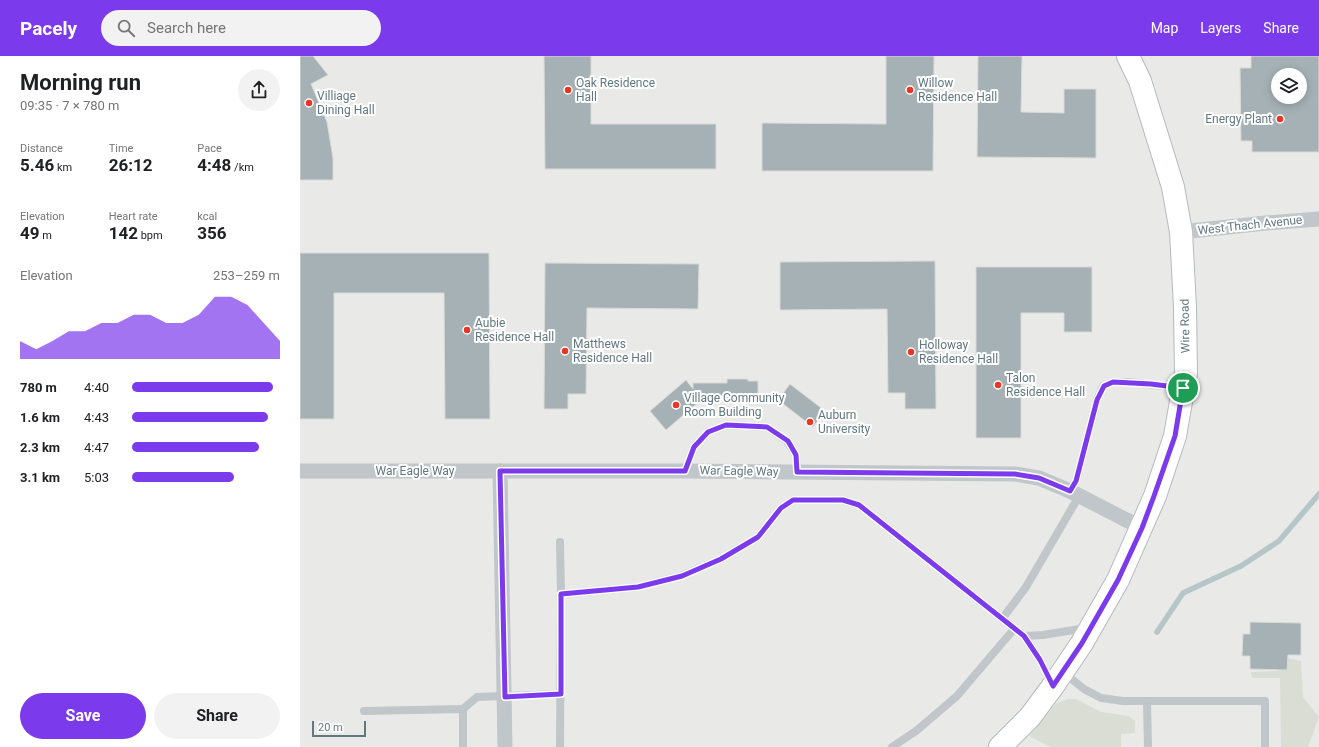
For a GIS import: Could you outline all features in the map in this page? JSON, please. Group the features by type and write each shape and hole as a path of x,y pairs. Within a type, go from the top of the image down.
{"street":[{"name":"Wire Road","path":"1000,747 1030,718 1058,679 1091,627 1118,580 1142,528 1175,436 1186,373 1186,329 1181,232 1173,187 1140,81 1128,56"},
{"name":"West Thach Avenue","path":"1181,232 1319,219"},
{"name":"War Eagle Way","path":"300,471 685,471 1015,474 1039,478 1075,494 1142,528"},
{"path":"500,471 505,747"}],"lane":[{"path":"1002,619 1026,587 1075,494 1076,481 1097,400 1104,386 1113,382 1128,382 1183,388"},
{"path":"685,471 694,447 708,432 726,425 767,427 788,441 796,455 797,472"},
{"path":"561,594 638,587 682,576 721,559 758,537 781,508 793,500 843,500 859,505 1024,636 1040,660 1058,679 1084,689 1101,698 1123,701 1265,701 1265,747"},
{"path":"560,542 560,747"},
{"path":"1024,636 1043,635 1091,627"},
{"path":"892,747 916,731 957,696 1014,629"},
{"path":"364,711 463,709 477,697 561,694"},
{"path":"1147,702 1148,747"},
{"path":"463,709 464,747"}],"shaded area":[{"name":"Auburn University","path":"300,56 1319,56 1319,747 300,747"},
{"path":"1281,657 1301,661 1303,697 1319,717 1308,747 1281,747 1280,678 1252,678 1251,672 1279,671"},
{"path":"1069,699 1076,699 1101,712 1128,716 1135,721 1135,733 1121,734 1121,747 1051,747 1029,736 1057,703"}],"building":[{"name":"Villiage Dining Hall","path":"300,56 313,56 328,75 311,84 327,122 333,158 333,180 300,180"},
{"name":"Oak Residence Hall","path":"544,56 591,56 591,124 716,124 716,169 545,169"},
{"name":"Willow Residence Hall","path":"886,56 934,56 933,171 762,171 762,123 886,124"},
{"path":"978,56 1022,56 1021,112 1064,113 1064,89 1096,89 1096,158 977,157"},
{"name":"Energy Plant","path":"1251,56 1319,56 1319,152 1252,152 1252,141 1241,141 1240,68 1251,68"},
{"name":"Aubie Residence Hall","path":"300,253 489,253 490,419 445,419 444,293 334,293 334,419 300,419"},
{"name":"Holloway Residence Hall","path":"935,261 936,409 905,409 905,393 888,393 887,309 780,310 780,262"},
{"name":"Matthews Residence Hall","path":"545,263 699,264 698,309 587,308 586,394 568,394 568,409 544,409"},
{"name":"Talon Residence Hall","path":"976,267 1092,267 1092,332 1064,332 1064,313 1021,313 1021,438 976,438"},
{"path":"727,379 748,379 748,381 758,381 758,396 747,396 747,399 726,399 726,396 699,396 702,399 666,430 650,411 686,380 693,389 693,383 727,383"},
{"path":"790,384 825,411 813,427 778,400"},
{"path":"1250,622 1301,623 1301,655 1288,655 1287,670 1250,669 1250,656 1242,656 1243,634 1250,634"}],"waterway":[{"path":"1157,632 1183,593 1241,566 1279,541 1319,494"}],"place":[{"name":"Oak Residence Hall","path":"568,90"},
{"name":"Willow Residence Hall","path":"910,90"},
{"name":"Villiage Dining Hall","path":"309,103"},
{"name":"Energy Plant","path":"1280,119"},
{"name":"Aubie Residence Hall","path":"467,330"},
{"name":"Matthews Residence Hall","path":"565,351"},
{"name":"Holloway Residence Hall","path":"911,352"},
{"name":"Talon Residence Hall","path":"998,385"},
{"name":"Village Community Room Building","path":"676,405"},
{"name":"Auburn University","path":"810,422"}],"route":[{"path":"1113,382 1128,382 1183,388 1175,436 1142,528 1118,580 1082,643 1053,686 1040,660 1024,636 859,505 843,500 793,500 781,508 758,537 721,559 682,576 638,587 561,594 561,694 505,697 500,471 685,471 694,447 708,432 726,425 767,427 788,441 796,455 797,472 1015,474 1039,478 1070,491 1076,481 1097,400 1104,386 1113,382"}]}
